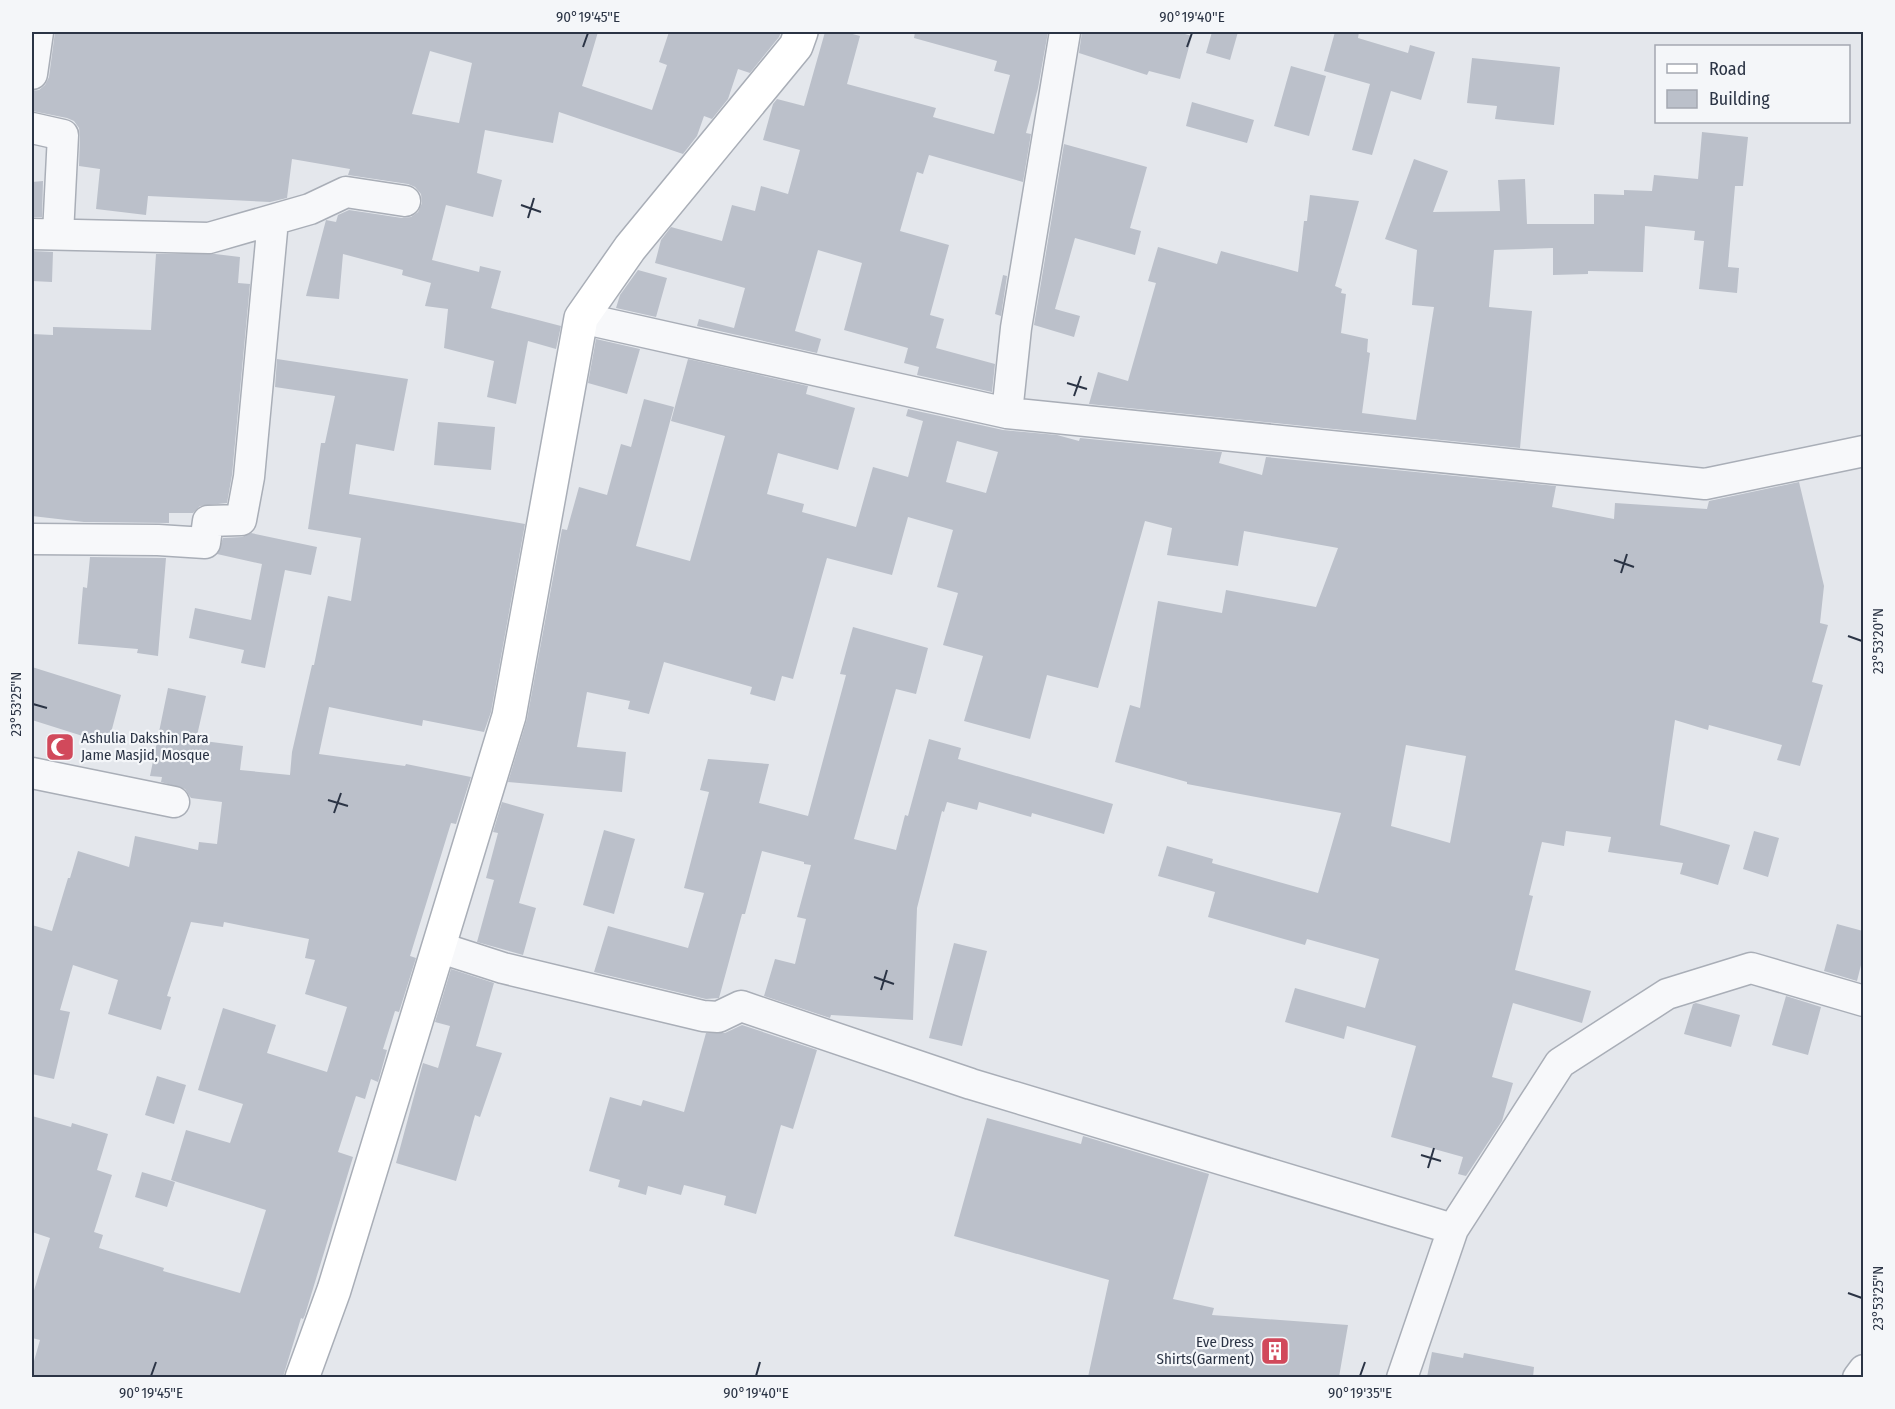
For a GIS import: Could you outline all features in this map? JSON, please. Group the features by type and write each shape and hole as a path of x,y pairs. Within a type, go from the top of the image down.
{"street":[{"path":"32,74 38,32"},
{"path":"302,1377 334,1290 509,716 581,318 630,248 796,46 801,32"},
{"path":"1007,413 1016,328 1065,32"},
{"path":"32,128 63,135 45,234 209,238 310,210 346,192 405,201"},
{"path":"32,539 158,540 205,543 208,521 241,520 249,477 273,220"},
{"path":"581,318 1007,413 1705,484 1863,451"},
{"path":"32,773 174,802"},
{"path":"438,947 502,968 703,1016 718,1017 741,1006 971,1084 1453,1229"},
{"path":"1402,1377 1453,1229 1560,1063 1666,994 1751,968 1863,1001"},
{"path":"1858,1377 1863,1370"}],"building":[{"path":"55,32 598,32 582,86 652,110 667,65 659,62 669,32 781,32 750,73 738,69 728,99 712,119 704,116 697,136 683,154 559,112 553,143 485,130 477,173 502,180 493,217 446,205 432,260 479,272 480,266 501,271 491,308 561,326 556,349 528,341 516,404 487,397 494,361 444,348 448,309 425,306 431,283 402,275 403,270 343,254 339,299 306,296 326,220 336,222 338,215 349,210 402,218 411,217 418,212 422,203 421,194 415,187 348,175 350,169 292,159 287,198 270,202 148,196 146,215 96,209 100,169 79,166 79,128 74,121 67,118 32,111 32,91 39,90 49,77","holes":["430,51 472,63 459,123 412,114"]},
{"path":"825,32 845,32 860,36 847,84 936,108 933,117 994,134 1010,75 994,71 997,61 914,38 915,32 1048,32 1038,88 1026,133 1031,134 1023,182 929,155 923,174 917,172 900,231 949,245 930,315 944,319 936,348 995,364 992,392 917,375 919,367 904,363 908,348 844,330 862,263 818,250 795,331 821,339 817,353 697,326 699,319 734,328 745,288 655,263 661,240 671,227 722,241 732,205 755,211 761,186 788,194 800,150 763,140 773,104 777,99 804,106"},
{"path":"1082,32 1178,32 1192,36 1180,79 1149,71 1147,75 1079,53"},
{"path":"1212,32 1238,32 1230,60 1206,53"},
{"path":"1335,32 1359,32 1358,38 1408,53 1410,45 1435,52 1421,100 1391,91 1372,155 1352,150 1370,84 1324,71"},
{"path":"1472,58 1560,67 1554,125 1495,119 1497,106 1467,103"},
{"path":"1291,66 1326,76 1309,136 1274,126"},
{"path":"1192,102 1254,120 1247,143 1186,126"},
{"path":"1702,132 1748,137 1743,186 1735,186 1728,267 1739,268 1737,293 1699,289 1704,241 1694,240 1695,231 1645,226 1643,272 1588,271 1588,274 1553,275 1553,248 1494,250 1489,307 1532,311 1520,448 1089,404 1098,372 1128,381 1156,283 1148,281 1158,247 1217,264 1221,251 1298,272 1304,221 1307,221 1310,195 1359,201 1335,286 1342,289 1341,293 1346,294 1341,333 1368,339 1367,352 1370,353 1362,413 1416,420 1434,307 1412,305 1417,250 1385,239 1414,159 1448,171 1433,212 1500,211 1498,180 1525,179 1527,224 1594,224 1594,194 1624,195 1624,190 1652,191 1654,175 1698,179"},
{"path":"1064,144 1147,167 1130,228 1141,231 1135,255 1075,238 1055,309 1080,316 1074,337 1034,325"},
{"path":"43,181 42,217 32,217 32,182"},
{"path":"32,251 53,252 52,282 32,281"},
{"path":"156,254 215,254 240,257 238,283 250,284 232,475 227,503 200,506 193,513 169,513 169,523 84,522 32,516 32,334 53,335 53,327 151,330"},
{"path":"638,270 667,278 656,317 616,308 620,295"},
{"path":"1003,275 1007,276 1001,316 995,314"},
{"path":"596,339 640,349 627,394 588,383"},
{"path":"277,359 408,379 394,451 356,444 349,494 525,524 491,712 484,732 423,720 422,726 329,707 319,754 405,766 406,764 471,777 456,824 451,823 410,956 416,958 399,1012 395,1011 383,1049 387,1050 378,1082 371,1079 365,1099 356,1096 338,1152 353,1157 305,1315 303,1319 301,1318 283,1377 32,1377 32,1368 40,1340 32,1338 32,1297 50,1238 32,1232 32,1116 71,1127 72,1123 108,1134 97,1170 112,1175 94,1232 103,1235 99,1248 164,1268 163,1271 240,1293 266,1210 171,1180 186,1130 230,1143 243,1104 198,1090 223,1008 276,1025 267,1053 327,1072 347,1007 305,994 315,960 305,958 309,939 224,922 223,927 191,922 167,996 171,997 161,1030 108,1014 118,980 73,965 60,1010 70,1012 54,1079 32,1074 32,925 52,931 78,851 129,867 135,836 198,850 199,842 217,844 222,802 191,798 185,789 161,782 162,777 150,776 168,688 206,696 196,740 243,746 240,770 290,775 292,752 312,665 314,665 328,596 351,601 361,538 308,529 321,443 325,443 335,396 275,387"},
{"path":"688,359 808,386 806,394 855,408 838,470 778,453 767,494 804,504 802,512 856,527 873,467 908,477 923,421 906,416 908,409 1003,430 1057,435 1079,441 1080,438 1222,452 1219,463 1262,475 1266,457 1556,486 1552,507 1614,519 1615,503 1707,509 1709,501 1799,482 1824,586 1820,623 1828,625 1812,682 1823,685 1800,766 1777,760 1782,745 1709,725 1708,730 1675,720 1660,825 1730,845 1718,885 1680,874 1683,863 1608,852 1611,837 1566,831 1564,846 1542,842 1529,895 1533,896 1515,970 1591,991 1582,1023 1513,1003 1492,1077 1513,1083 1502,1121 1466,1176 1458,1174 1463,1157 1391,1137 1416,1046 1347,1026 1344,1039 1285,1022 1295,988 1365,1008 1379,959 1307,939 1305,945 1208,917 1215,892 1158,876 1167,846 1213,859 1212,863 1318,893 1341,813 1187,784 1187,782 1115,762 1130,705 1140,708 1158,601 1222,613 1226,590 1316,607 1338,548 1244,531 1238,566 1167,555 1172,528 1145,521 1098,688 1047,675 1030,739 964,721 983,656 943,645 958,593 937,587 953,530 908,517 892,575 827,558 793,679 782,676 775,701 750,694 752,687 664,662 649,714 628,709 630,701 587,692 577,747 626,752 622,792 508,782 527,719 562,529 567,530 579,487 607,495 621,444 631,447 644,399 674,407 636,546 690,561 725,436 671,421","holes":["957,441 998,452 986,493 946,482","1406,745 1466,756 1450,843 1391,826"]},
{"path":"438,422 495,427 491,470 434,465"},
{"path":"251,533 317,547 311,575 285,570 265,668 241,663 244,650 189,638 195,608 251,620 262,564 217,554 223,538 242,537"},
{"path":"90,557 166,558 158,656 137,653 138,649 78,644 83,587 87,588"},
{"path":"853,627 928,648 916,694 896,689 854,839 896,850 905,815 908,816 929,739 961,748 958,759 1113,804 1104,834 1032,813 1031,817 979,802 977,810 947,802 944,812 942,811 917,908 913,1020 831,1015 830,1018 764,996 775,959 795,964 806,919 797,917 811,865 762,851 719,998 706,999 594,972 608,926 688,948 704,893 684,888 709,792 700,790 708,759 769,764 759,803 808,816 846,675 840,674"},
{"path":"32,667 121,695 108,744 32,720"},
{"path":"502,802 544,814 519,903 536,908 523,955 477,942 494,880 486,878 498,833 493,832"},
{"path":"604,830 635,839 614,914 583,905"},
{"path":"1754,831 1779,838 1768,877 1743,869"},
{"path":"1837,924 1863,931 1863,957 1857,981 1824,971"},
{"path":"954,943 987,951 962,1046 929,1038"},
{"path":"451,969 494,983 476,1046 502,1053 480,1117 475,1115 456,1181 396,1163 423,1063 438,1068 450,1026 435,1022"},
{"path":"1786,996 1821,1007 1808,1055 1772,1045"},
{"path":"1693,1004 1740,1015 1731,1047 1684,1034"},
{"path":"742,1025 817,1050 793,1129 781,1125 756,1214 724,1205 726,1196 684,1185 681,1195 648,1186 646,1195 618,1187 620,1180 589,1171 610,1097 641,1106 643,1100 684,1112 706,1033 725,1033"},
{"path":"157,1076 186,1085 174,1124 145,1115"},
{"path":"987,1118 1081,1144 1083,1136 1209,1174 1173,1299 1214,1308 1212,1315 1348,1325 1339,1377 1088,1377 1109,1280 954,1236"},
{"path":"142,1172 175,1182 167,1207 135,1197"},
{"path":"1432,1352 1463,1358 1464,1353 1534,1367 1533,1377 1427,1377"}],"place":[{"name":"Ashulia Dakshin Para Jame Masjid, Mosque","path":"60,747"},
{"name":"Eve Dress Shirts(Garment)","path":"1275,1351"}]}
